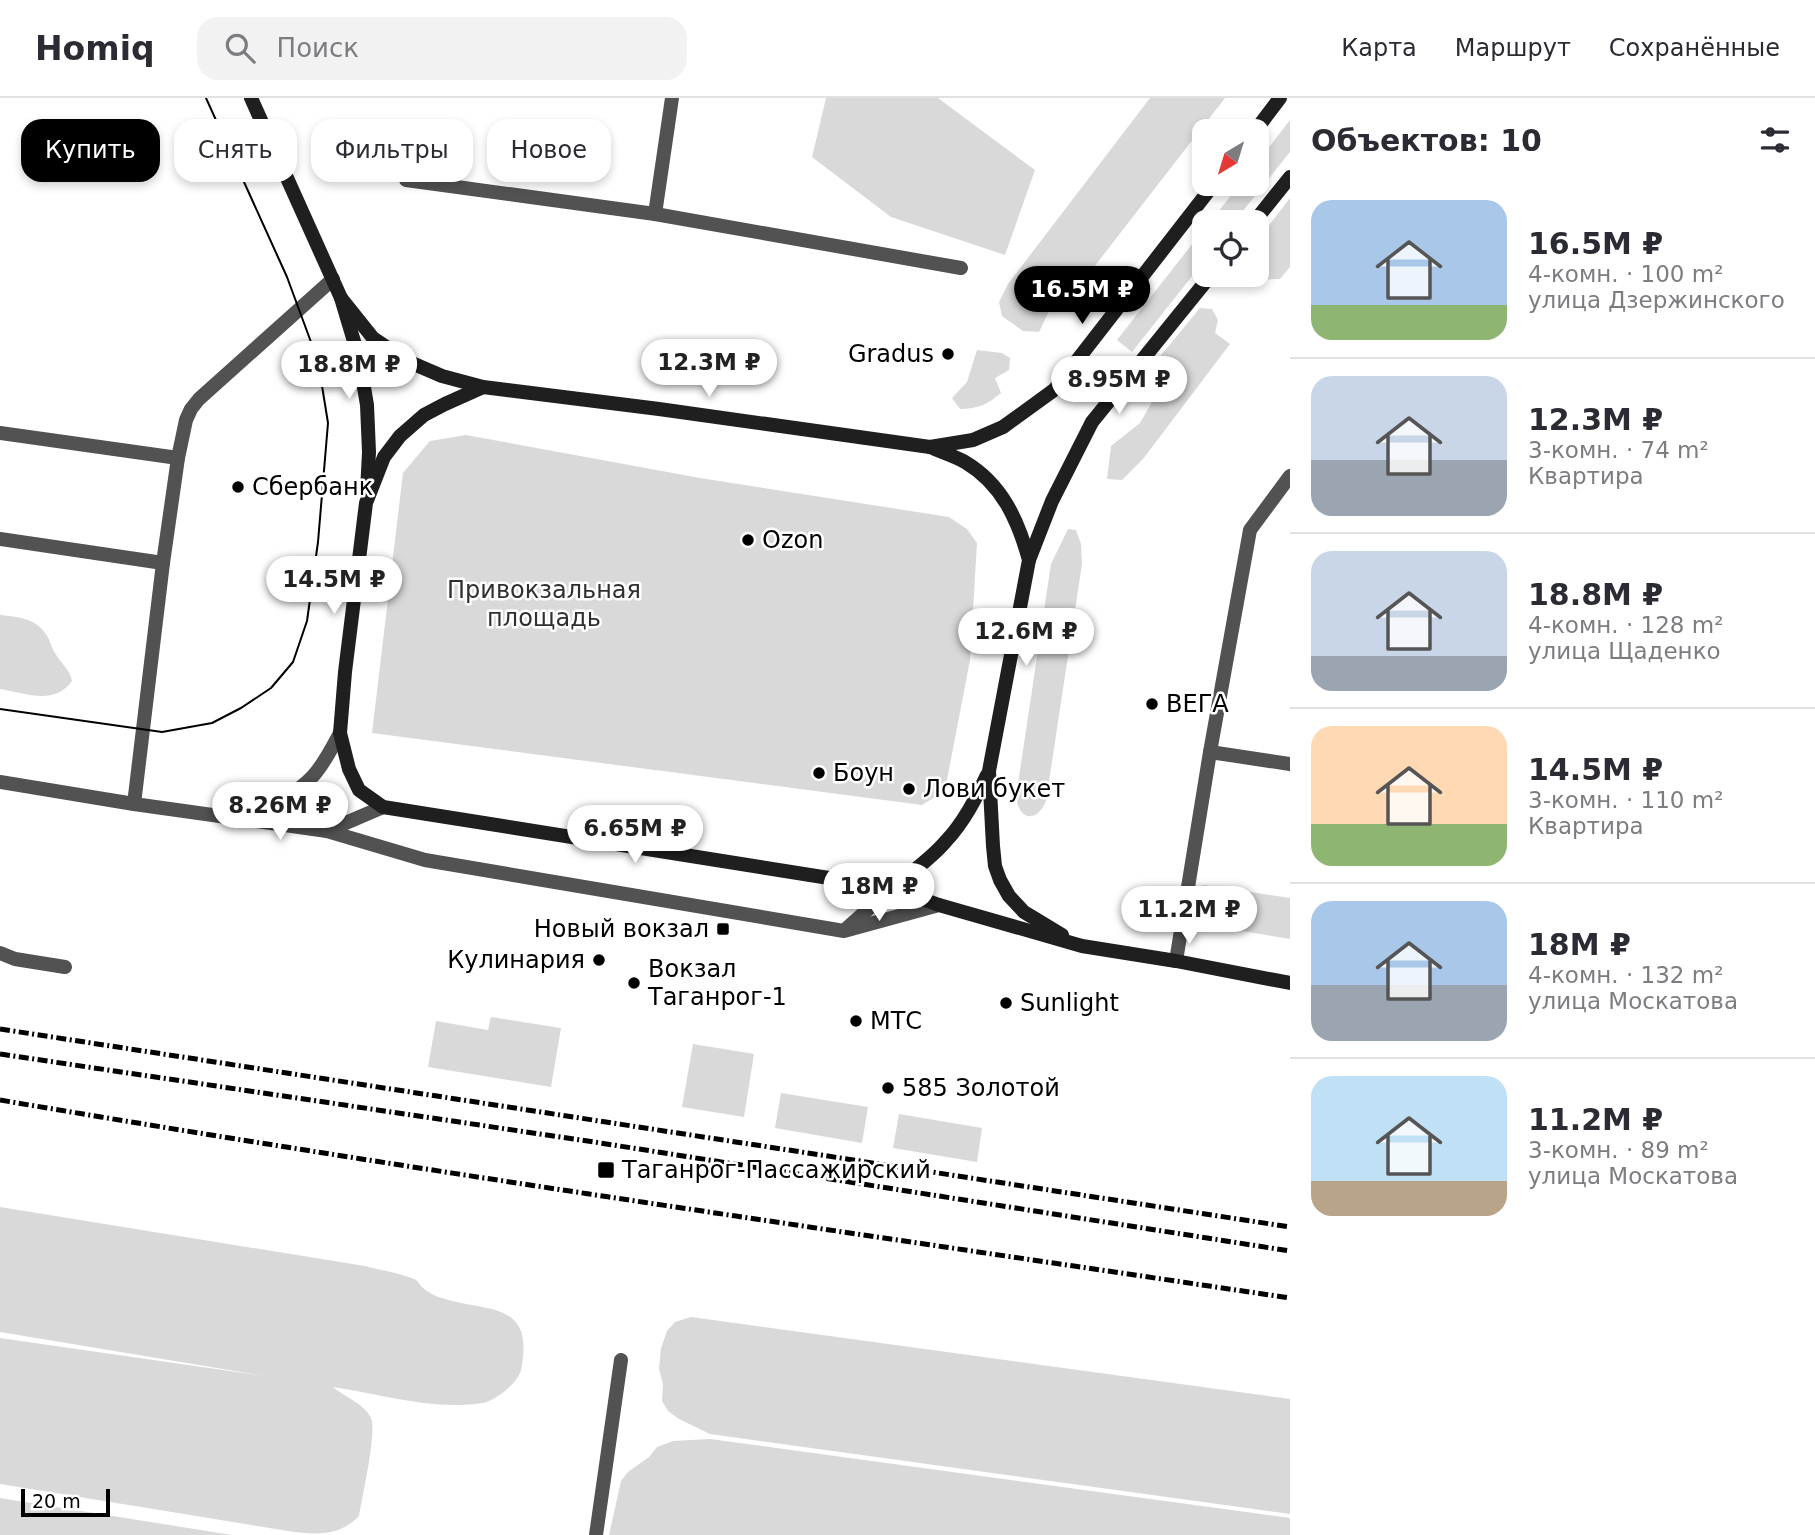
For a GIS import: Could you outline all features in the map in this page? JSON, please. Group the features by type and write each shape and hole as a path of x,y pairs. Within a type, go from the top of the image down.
{"main road":[{"path":"251,98 341,298 359,358 367,405 369,452 366,503 340,733 349,769 359,790 383,807 892,888 939,905 1082,946 1290,983"},
{"path":"1264,119 1280,98"},
{"path":"1264,210 1290,177"},
{"path":"930,447 973,440 1003,428 1054,390 1205,196"},
{"path":"1082,946 1024,912 1009,896 1000,880 993,846 989,771 1029,560 1052,502 1092,422 1201,287"},
{"path":"341,298 373,338 407,361 442,376 484,387 930,447 965,462 990,482 1012,510 1029,560"},
{"path":"366,503 384,457 400,436 424,415 484,387"},
{"path":"892,888 945,843 960,825 989,771"}],"street":[{"path":"655,215 672,98"},
{"path":"420,182 655,215 961,268"},
{"path":"134,804 163,563 186,421 199,399 333,279"},
{"path":"0,433 178,458"},
{"path":"1176,961 1250,530 1290,476"},
{"path":"0,539 163,563"},
{"path":"238,819 272,805 301,787 324,761 340,733"},
{"path":"1210,752 1290,764"},
{"path":"0,782 327,831 425,860 844,931 939,905"},
{"path":"327,831 383,807"},
{"path":"844,931 892,888"},
{"path":"0,953 15,959 65,967"},
{"path":"596,1535 621,1360"}],"green space":[{"path":"826,98 938,98 1035,170 1005,255 891,217 812,157"},
{"path":"1150,98 1225,98 1209,119 1192,119 1192,141 1087,276 1067,278 1072,300 1066,311 1050,309 1039,332 1023,331 1002,316 999,302 1008,284"},
{"path":"1290,120 1290,152 1269,178 1269,147"},
{"path":"1231,196 1255,196 1244,210 1219,210"},
{"path":"1290,198 1290,267 1280,279 1269,279 1269,225"},
{"path":"1192,244 1192,276 1132,352 1117,340"},
{"path":"1200,308 1212,309 1218,320 1215,333 1230,344 1143,459 1122,480 1107,479 1111,446 1140,423 1156,395 1148,371"},
{"path":"977,350 1002,353 1010,358 1009,370 995,378 1001,393 996,397 977,407 960,409 952,398 967,382"},
{"name":"Привокзальная площадь","path":"466,435 700,478 949,517 967,529 977,543 970,660 947,780 935,797 922,805 372,733 403,473 430,441"},
{"path":"1068,529 1076,530 1081,544 1082,564 1046,801 1038,813 1029,816 1021,811 1016,797 1051,564"},
{"path":"0,615 25,619 41,628 71,677 72,681 65,689 48,696 39,696 0,689"},
{"path":"1204,885 1290,898 1290,939 1199,922 1190,915 1194,893"},
{"path":"491,1017 561,1028 551,1087 428,1067 436,1021 488,1030"},
{"path":"693,1044 754,1054 744,1117 682,1107"},
{"path":"781,1093 868,1107 862,1143 775,1128"},
{"path":"899,1114 982,1128 977,1162 893,1148"},
{"path":"0,1207 365,1266 406,1276 416,1280 437,1297 491,1309 514,1320 521,1331 524,1347 521,1370 511,1386 493,1399 463,1405 407,1401 333,1387 368,1413 371,1418 372,1437 359,1516 345,1527 330,1532 294,1532 0,1484 0,1338 265,1376 0,1332"},
{"path":"691,1317 1290,1399 1290,1514 710,1434 679,1419 668,1411 662,1401 663,1384 659,1369 661,1348 667,1331 675,1322"},
{"path":"710,1439 1290,1518 1290,1535 609,1535 621,1481 628,1472 649,1457 657,1447 673,1441"},
{"path":"0,1498 232,1535 0,1535"}],"tram line":[{"path":"0,709 162,732 212,723 271,688 293,662 307,621 318,542 328,423 318,361 287,277 206,98"}],"railway":[{"path":"0,1029 1290,1227"},
{"path":"0,1054 594,1142 1290,1251"},
{"path":"0,1100 483,1178 1290,1298"}],"place":[{"name":"Gradus","path":"948,354"},
{"name":"Сбербанк","path":"238,487"},
{"name":"Ozon","path":"748,540"},
{"name":"ВЕГА","path":"1152,704"},
{"name":"Боун","path":"819,773"},
{"name":"Лови букет","path":"909,789"},
{"name":"Новый вокзал","path":"723,929"},
{"name":"Кулинария","path":"599,960"},
{"name":"Вокзал Таганрог-1","path":"634,983"},
{"name":"Sunlight","path":"1006,1003"},
{"name":"МТС","path":"856,1021"},
{"name":"585 Золотой","path":"888,1088"},
{"name":"Таганрог-Пассажирский","path":"606,1170"}]}
